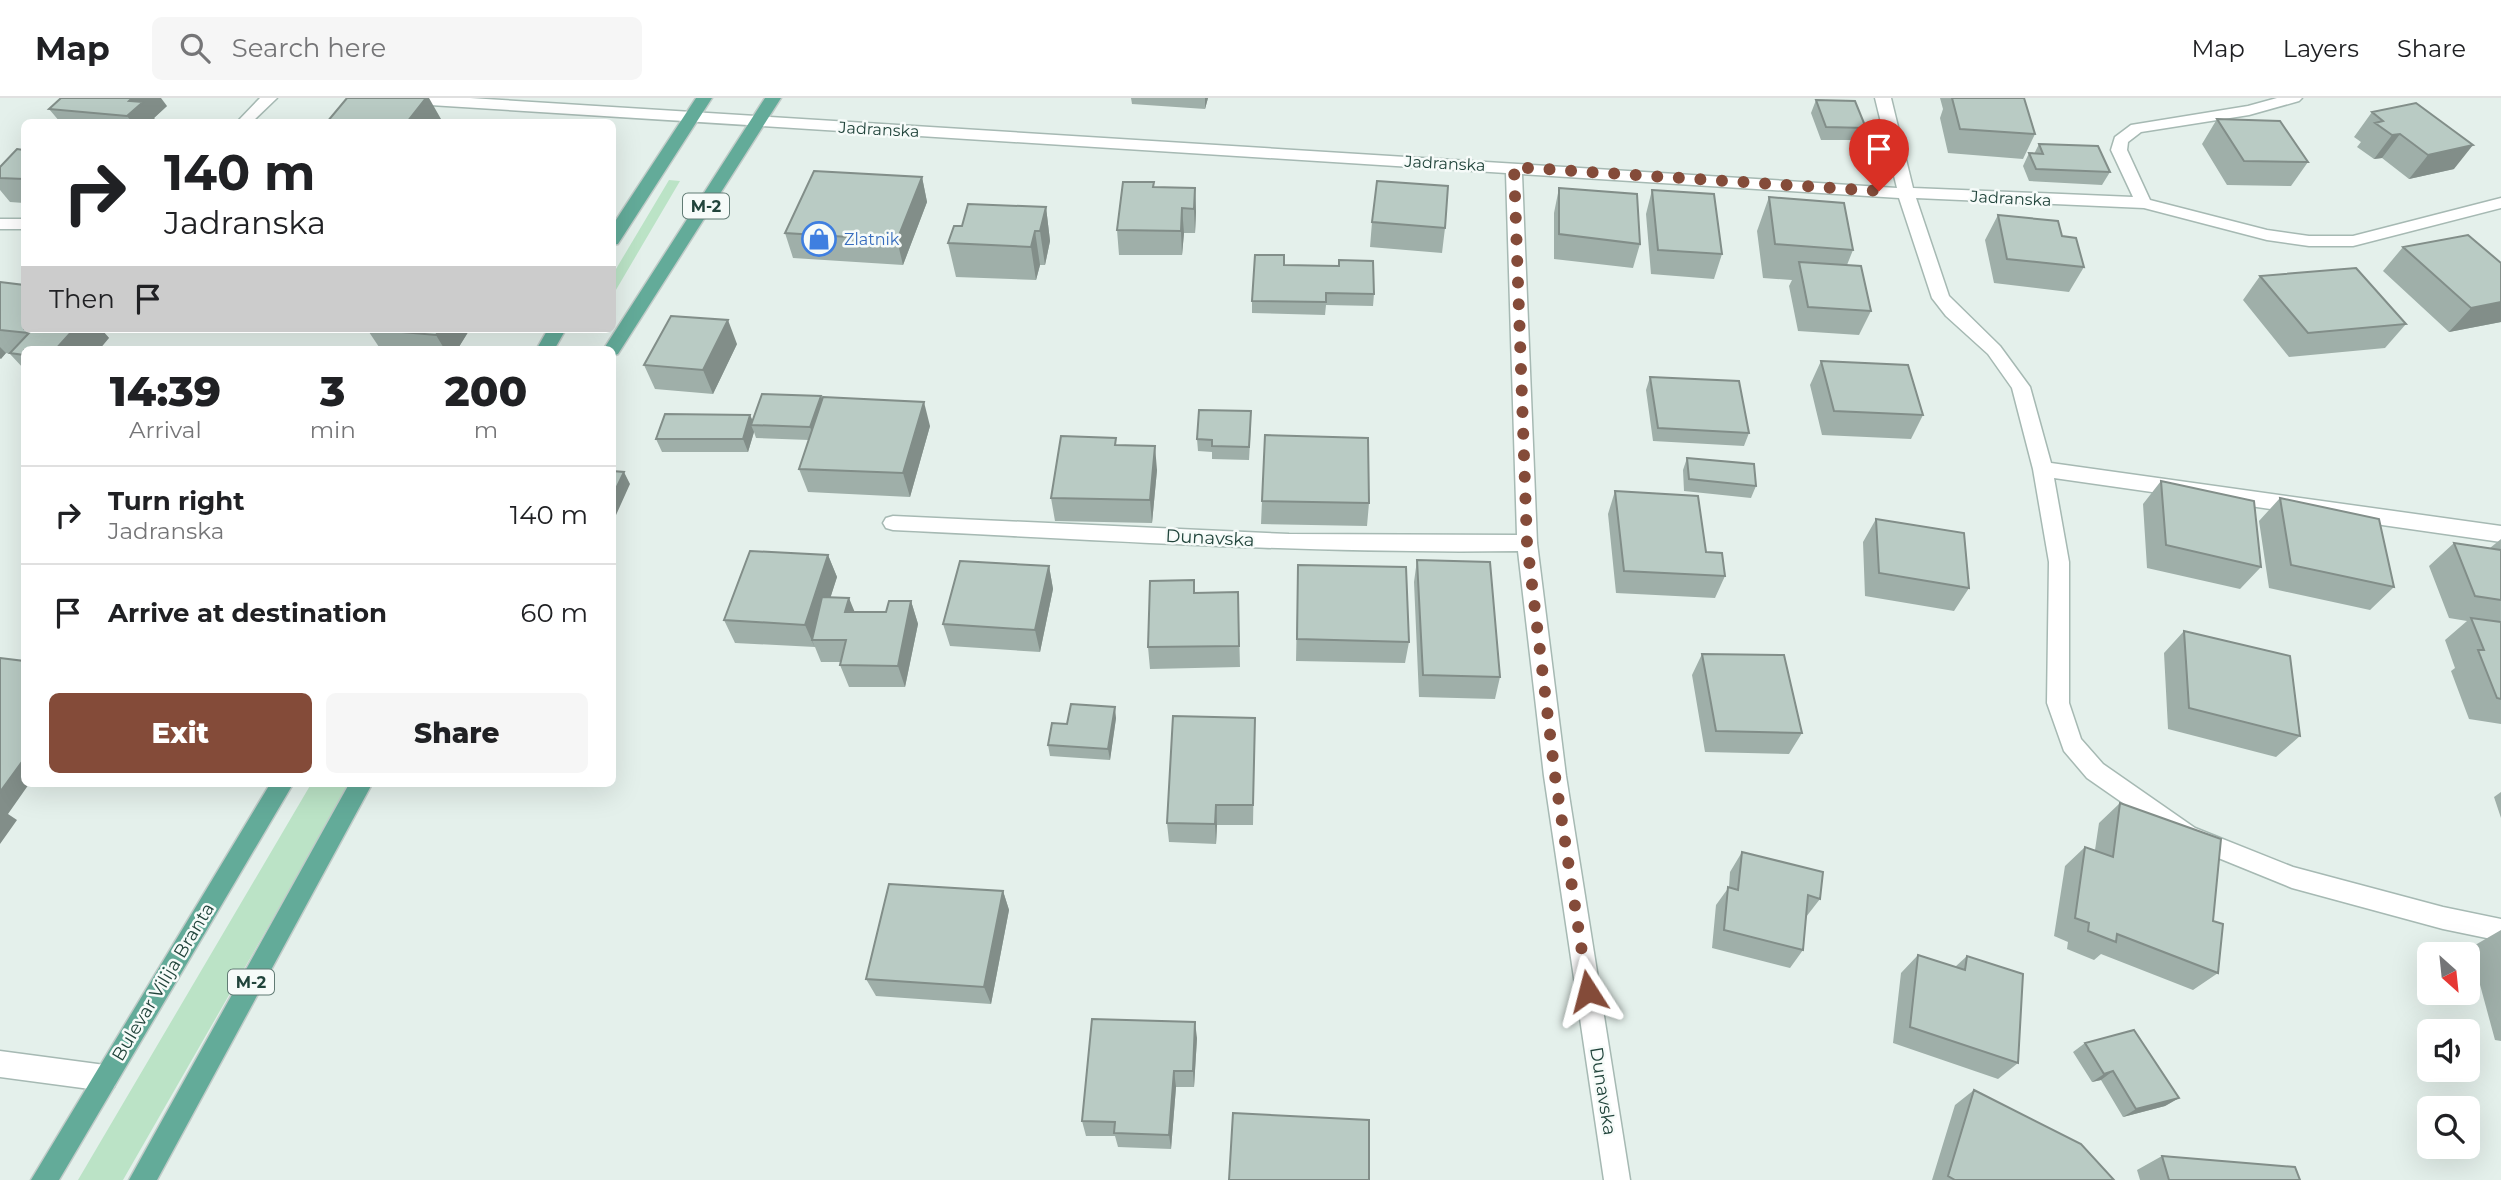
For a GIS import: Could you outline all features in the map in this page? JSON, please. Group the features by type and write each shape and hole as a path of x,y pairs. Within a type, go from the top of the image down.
{"main road":[{"path":"616,234 704,98"},
{"name":"M-2","path":"615,346 773,98"},
{"name":"Bulevar Vilija Branta","path":"44,1180 280,787"},
{"name":"M-2","path":"142,1180 359,787"}],"street":[{"path":"247,119 269,98"},
{"name":"Jadranska","path":"398,98 1905,193 2144,203 2267,235 2309,242 2353,241 2501,203"},
{"path":"1883,98 1905,193 1941,298 1952,312 1994,350 2021,387 2043,469 2059,562 2058,703 2072,744 2095,771 2187,835 2292,877 2443,918 2501,930"},
{"path":"2144,203 2119,150 2120,140 2128,132 2136,128 2249,110 2294,98"},
{"name":"Dunavska","path":"1514,167 1527,543 1555,776 1617,1180"},
{"path":"0,224 21,224"},
{"path":"2043,469 2501,534"},
{"name":"Dunavska","path":"893,523 1258,540 1456,545 1527,543"},
{"path":"0,1064 105,1078"}],"green space":[{"path":"669,180 680,181 616,290 616,269"},
{"path":"309,787 348,787 123,1180 78,1180"}],"building":[{"path":"61,98 132,98 129,101 143,102 127,116 49,109"},
{"path":"347,98 426,98 409,119 330,119"},
{"path":"1952,98 2024,98 2035,134 1960,129"},
{"path":"1816,100 1855,101 1866,128 1826,127"},
{"path":"2416,103 2473,145 2428,155 2400,134 2392,135 2375,123 2383,121 2372,112"},
{"path":"2217,119 2280,121 2308,162 2244,161"},
{"path":"2039,144 2098,146 2110,172 2036,169 2029,153 2043,154"},
{"path":"17,149 21,150 21,179 0,178 0,167"},
{"path":"814,171 922,177 897,240 785,233"},
{"path":"1377,181 1448,186 1445,228 1372,222"},
{"path":"1123,182 1154,182 1153,187 1195,188 1194,209 1182,208 1181,231 1117,230"},
{"path":"1559,188 1637,194 1640,244 1559,234"},
{"path":"1652,190 1714,194 1722,254 1658,250"},
{"path":"1769,197 1844,203 1853,250 1775,244"},
{"path":"968,204 1046,207 1040,231 1035,231 1031,247 948,243 954,226 962,226"},
{"path":"1998,215 2058,221 2062,236 2076,238 2084,267 2007,259"},
{"path":"2468,235 2501,263 2501,302 2471,308 2403,247"},
{"path":"1255,255 1284,255 1284,265 1339,266 1339,260 1373,261 1374,294 1326,293 1326,302 1252,301"},
{"path":"1799,262 1861,266 1871,311 1808,307"},
{"path":"2356,268 2406,324 2308,333 2260,276"},
{"path":"0,282 21,285 21,332 0,330"},
{"path":"671,316 728,320 703,370 644,365"},
{"path":"29,333 70,333 59,346 21,346 21,355 10,353"},
{"path":"1821,361 1908,365 1923,415 1834,411"},
{"path":"1650,377 1739,381 1749,433 1658,428"},
{"path":"762,394 821,396 810,427 751,425"},
{"path":"823,397 924,402 903,473 799,469"},
{"path":"1199,410 1251,411 1249,447 1212,446 1212,440 1197,439"},
{"path":"665,414 750,415 743,439 656,439"},
{"path":"1265,435 1368,438 1369,503 1262,501"},
{"path":"1061,436 1116,438 1115,445 1155,446 1150,500 1051,498"},
{"path":"1687,458 1754,464 1756,486 1689,479"},
{"path":"616,471 624,472 616,489"},
{"path":"2161,481 2254,501 2261,567 2166,545"},
{"path":"1615,491 1698,496 1706,552 1722,553 1725,576 1624,571"},
{"path":"2280,498 2379,519 2394,587 2291,565"},
{"path":"1876,519 1964,533 1969,588 1879,573"},
{"path":"2454,543 2501,550 2501,600 2475,596"},
{"path":"750,551 828,555 805,625 724,620"},
{"path":"1417,560 1490,562 1500,677 1423,675"},
{"path":"960,561 1049,566 1035,630 943,624"},
{"path":"1298,565 1406,567 1409,642 1297,639"},
{"path":"1194,580 1194,593 1238,592 1239,646 1148,647 1150,581"},
{"path":"822,597 849,598 845,612 886,612 889,601 911,601 898,666 840,665 846,640 812,640"},
{"path":"2471,618 2501,622 2501,699 2497,698 2478,650 2484,650"},
{"path":"2184,631 2290,656 2300,736 2189,708"},
{"path":"1702,654 1784,655 1802,733 1716,731"},
{"path":"0,658 21,661 21,763 0,792"},
{"path":"1071,704 1115,707 1108,749 1048,745 1052,723 1067,724"},
{"path":"1173,716 1255,718 1253,805 1216,805 1215,824 1167,823"},
{"path":"2120,803 2221,839 2213,921 2223,924 2218,973 2117,934 2116,942 2088,931 2089,923 2075,918 2085,847 2113,857"},
{"path":"1742,852 1823,872 1820,899 1808,895 1803,950 1724,930 1728,887 1738,890"},
{"path":"889,884 1003,891 984,987 866,979"},
{"path":"1918,955 1965,970 1967,956 2023,974 2018,1063 1910,1027"},
{"path":"1092,1019 1195,1022 1193,1071 1174,1071 1169,1135 1114,1133 1115,1122 1082,1121"},
{"path":"2134,1030 2179,1098 2136,1109 2113,1071 2104,1074 2085,1043"},
{"path":"1974,1090 2081,1144 2114,1180 1955,1180 1948,1176"},
{"path":"1233,1113 1369,1120 1369,1180 1229,1180"},
{"path":"2162,1156 2295,1167 2300,1180 2169,1180"}],"place":[{"name":"Zlatnik","path":"819,239"}],"route":[{"path":"1588,991 1555,776 1527,543 1514,167 1879,191"}]}
